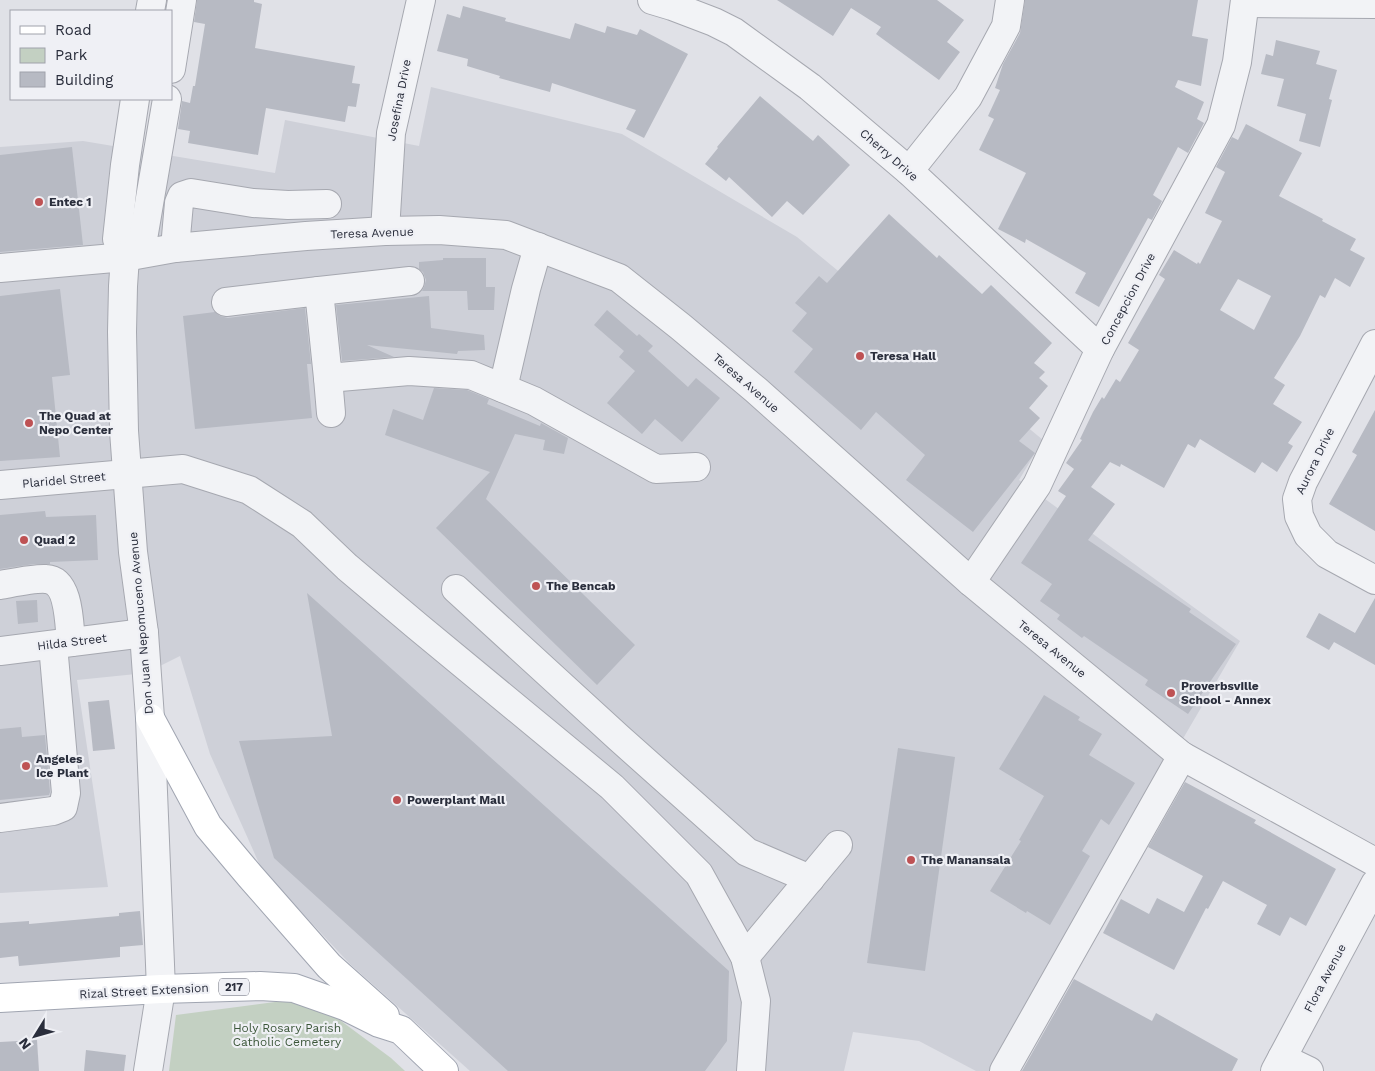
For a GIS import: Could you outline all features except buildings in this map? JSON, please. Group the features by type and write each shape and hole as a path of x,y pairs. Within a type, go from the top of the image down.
{"main road":[{"path":"150,718 208,826 329,966 401,1030"},
{"name":"Rizal Street Extension","path":"0,998 161,989 260,986 294,988 345,1006 380,1023 401,1030 444,1071"}],"street":[{"path":"172,63 182,0"},
{"name":"Josefina Drive","path":"385,231 391,133 421,0"},
{"name":"Cherry Drive","path":"652,0 714,22 734,32 810,87 909,171 1100,349"},
{"path":"909,171 968,97 1006,26 1010,0"},
{"path":"1245,2 1375,4"},
{"name":"Concepcion Drive","path":"971,582 1037,485 1100,349 1221,125 1237,62 1245,2"},
{"name":"Don Juan Nepomuceno Avenue","path":"135,100 117,238 126,257 122,332 124,431 133,552 144,633 150,718 161,989 148,1071"},
{"path":"126,257 143,239 166,100"},
{"path":"175,248 179,204 182,196 191,193 253,203 288,205 327,204"},
{"name":"Teresa Avenue","path":"0,268 126,257 175,248 306,236 439,230 506,235 619,278 756,390 971,582 1182,756 1375,862"},
{"path":"503,388 526,289 538,247"},
{"path":"226,302 410,281"},
{"path":"319,291 331,413"},
{"name":"Aurora Drive","path":"1375,344 1303,482 1297,499 1300,516 1308,535 1327,554 1375,580"},
{"path":"328,378 409,371 471,375 534,401 656,469 696,467"},
{"name":"Plaridel Street","path":"0,485 183,469 248,490 302,524 348,567 410,620 612,787 699,874 746,957 756,1001 752,1071"},
{"path":"0,585 48,579 59,585 65,594 62,644 66,793 63,807 53,811 0,818"},
{"path":"456,589 747,852 810,879"},
{"name":"Hilda Street","path":"0,651 144,633"},
{"path":"1004,1071 1182,756"},
{"path":"746,957 838,845"},
{"name":"Flora Avenue","path":"1279,1064 1375,884"},
{"path":"1279,1064 1309,1071"}],"shaded area":[{"path":"431,87 622,134 797,237 1043,440 1019,480 1240,641 989,1071 976,1071 919,1041 853,1032 844,1071 470,1071 350,964 262,870 210,754 180,656 146,673 77,680 108,887 0,893 0,147 83,141 275,173 285,120 419,146"}],"green space":[{"name":"Holy Rosary Parish Catholic Cemetery","path":"290,1000 329,1012 391,1058 405,1071 169,1071 176,1015"}],"place":[{"name":"Entec 1","path":"39,202"},
{"name":"Teresa Hall","path":"860,356"},
{"name":"The Quad at Nepo Center","path":"29,423"},
{"name":"Quad 2","path":"24,540"},
{"name":"The Bencab","path":"536,586"},
{"name":"Proverbsville School - Annex","path":"1171,693"},
{"name":"Angeles Ice Plant","path":"26,766"},
{"name":"Powerplant Mall","path":"397,800"},
{"name":"The Manansala","path":"911,860"}]}
